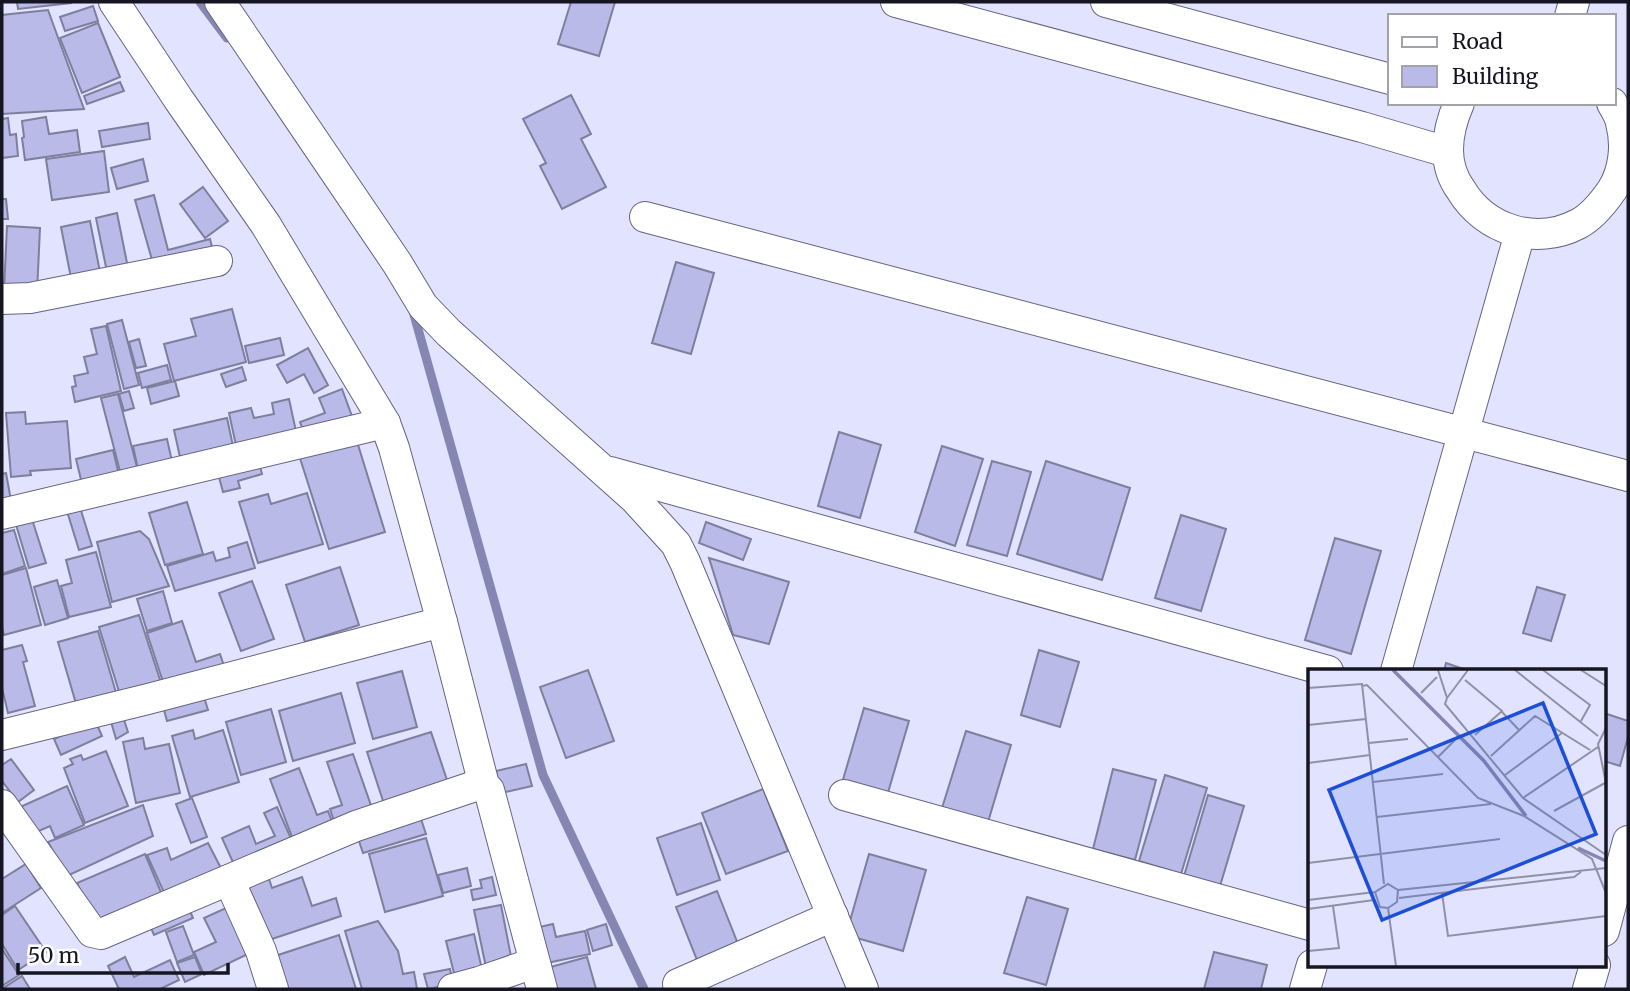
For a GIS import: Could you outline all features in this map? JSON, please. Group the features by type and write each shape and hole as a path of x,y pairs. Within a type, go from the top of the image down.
{"street":[{"path":"114,2 266,225 385,423 442,622 484,785 489,790 538,976 453,989"},
{"path":"220,2 397,262 423,306 449,333 634,498 676,544 863,989"},
{"path":"895,2 1447,152"},
{"path":"1106,2 1165,10 1388,78"},
{"path":"1458,105 1450,124 1447,152 1454,180 1469,204 1492,222 1520,233 1550,233 1615,209 1618,180 1626,151 1621,121 1613,105"},
{"path":"645,217 1628,476"},
{"path":"1397,669 1520,233"},
{"path":"2,299 30,298 217,261"},
{"path":"2,514 385,423"},
{"path":"603,470 1321,669"},
{"path":"2,735 442,622"},
{"path":"2,805 92,932 101,934 356,826 484,785"},
{"path":"844,795 1308,924"},
{"path":"1606,924 1628,841"},
{"path":"229,880 261,951 273,989"},
{"path":"678,984 832,916"},
{"path":"1305,989 1311,967"},
{"path":"1588,989 1594,967"}],"building":[{"path":"17,2 71,2 71,3 18,9"},
{"path":"571,2 615,2 599,56 558,44"},
{"path":"93,6 98,21 65,31 60,17"},
{"path":"48,10 84,109 2,114 2,15"},
{"path":"98,23 120,77 82,93 60,38"},
{"path":"120,82 124,91 87,104 84,96"},
{"path":"571,95 591,134 581,139 606,187 562,209 540,166 546,163 523,119"},
{"path":"46,117 49,134 77,130 80,152 25,160 22,121"},
{"path":"8,118 10,135 16,134 18,156 2,158 2,119"},
{"path":"148,123 150,139 102,147 99,131"},
{"path":"104,151 109,192 52,200 46,159"},
{"path":"143,159 148,181 117,189 111,168"},
{"path":"203,187 228,221 205,238 180,204"},
{"path":"154,195 168,250 210,239 213,251 154,267 135,200"},
{"path":"2,199 6,199 8,219 2,219"},
{"path":"117,213 128,268 107,272 96,218"},
{"path":"90,221 100,272 71,278 61,227"},
{"path":"7,226 40,228 37,293 4,291"},
{"path":"676,262 714,273 691,354 652,343"},
{"path":"232,309 246,362 174,381 164,344 196,336 191,319"},
{"path":"122,320 139,385 124,389 107,324"},
{"path":"106,326 121,391 75,402 72,387 76,386 74,376 88,373 84,357 97,354 91,329"},
{"path":"280,338 284,355 249,363 245,346"},
{"path":"139,339 146,366 136,368 129,342"},
{"path":"308,348 328,385 314,393 304,374 287,383 277,365"},
{"path":"167,365 171,380 142,388 138,373"},
{"path":"242,367 246,380 226,387 221,374"},
{"path":"175,381 179,396 151,404 147,388"},
{"path":"342,389 353,419 306,437 300,422 325,413 319,398"},
{"path":"129,391 134,408 124,411 119,394"},
{"path":"118,394 139,475 122,479 101,398"},
{"path":"289,399 297,436 237,450 229,413 251,408 254,418 274,414 272,403"},
{"path":"25,412 26,424 67,421 71,468 30,471 31,475 11,477 6,413"},
{"path":"227,418 233,446 180,457 174,430"},
{"path":"839,432 881,445 860,518 818,506"},
{"path":"355,435 385,532 329,549 298,452"},
{"path":"167,439 173,466 139,474 133,446"},
{"path":"942,446 983,459 955,546 915,532"},
{"path":"113,450 120,479 83,488 76,459"},
{"path":"258,459 262,474 238,481 240,488 223,492 217,470"},
{"path":"992,461 1031,472 1007,556 967,545"},
{"path":"1046,461 1130,488 1102,580 1017,554"},
{"path":"6,473 12,506 2,508 2,474"},
{"path":"307,493 323,544 258,563 239,502 268,494 271,504"},
{"path":"187,502 203,554 165,565 149,513"},
{"path":"79,504 92,546 79,550 66,508"},
{"path":"30,513 46,563 29,568 14,518"},
{"path":"1181,515 1226,529 1201,611 1155,598"},
{"path":"706,522 751,539 743,560 699,543"},
{"path":"14,530 25,566 2,574 2,533"},
{"path":"140,531 149,539 169,586 112,602 97,542"},
{"path":"1335,538 1381,551 1351,654 1305,640"},
{"path":"247,542 255,568 175,591 167,566 213,552 216,561 230,557 228,548"},
{"path":"96,552 111,607 69,617 61,586 72,583 66,560"},
{"path":"709,558 789,582 769,644 733,635"},
{"path":"340,567 359,625 305,642 286,585"},
{"path":"26,568 41,625 4,635 2,575"},
{"path":"57,580 68,618 45,625 34,587"},
{"path":"252,581 274,639 241,651 219,593"},
{"path":"1537,587 1565,595 1551,641 1523,633"},
{"path":"163,591 172,623 147,631 137,599"},
{"path":"139,615 162,686 121,698 99,627"},
{"path":"182,621 196,662 220,654 226,672 166,691 147,633"},
{"path":"98,631 117,696 77,707 58,642"},
{"path":"22,645 27,661 23,662 35,706 8,713 2,688 2,650"},
{"path":"1039,650 1079,662 1060,727 1021,715"},
{"path":"1446,663 1463,669 1444,669"},
{"path":"588,670 614,741 566,758 540,687"},
{"path":"402,671 417,727 373,739 357,683"},
{"path":"201,687 208,710 167,721 161,699"},
{"path":"341,693 355,743 293,761 279,711"},
{"path":"864,708 909,721 887,796 842,783"},
{"path":"271,709 286,762 241,775 226,722"},
{"path":"121,711 128,732 116,739 109,715"},
{"path":"1606,714 1628,721 1628,737 1620,766 1606,762"},
{"path":"95,720 102,736 61,755 54,739"},
{"path":"193,730 195,739 223,730 239,782 190,797 172,736"},
{"path":"966,731 1011,745 988,822 942,808"},
{"path":"431,732 450,789 386,810 367,752"},
{"path":"143,738 145,749 169,744 180,793 136,803 123,742"},
{"path":"106,751 128,806 85,823 64,768 73,764 70,759 81,755 83,760"},
{"path":"353,754 374,814 336,827 330,809 342,805 327,762"},
{"path":"11,759 34,790 18,802 2,781 2,765"},
{"path":"526,764 532,786 501,793 496,771"},
{"path":"299,768 317,815 328,811 334,827 294,842 270,779"},
{"path":"1113,769 1156,780 1135,860 1093,849"},
{"path":"1165,775 1207,788 1181,874 1139,861"},
{"path":"67,786 84,825 55,838 50,826 32,834 20,807"},
{"path":"763,789 788,851 726,874 702,813"},
{"path":"1208,795 1244,806 1220,886 1184,876"},
{"path":"192,798 207,837 191,843 176,804"},
{"path":"143,805 153,836 67,876 48,842"},
{"path":"277,807 293,843 236,869 222,838 249,826 256,844 275,836 264,813"},
{"path":"419,813 426,834 363,853 356,832"},
{"path":"701,823 720,880 677,895 657,838"},
{"path":"426,838 443,896 385,912 369,854"},
{"path":"208,843 224,874 166,897 147,855 167,848 171,860"},
{"path":"145,854 163,897 96,926 77,883"},
{"path":"869,854 926,870 903,951 846,935"},
{"path":"26,864 41,888 2,913 2,879"},
{"path":"467,868 471,886 443,893 438,875"},
{"path":"268,876 272,888 302,877 312,906 336,898 341,916 263,942 243,884"},
{"path":"492,877 496,895 473,900 471,890 482,888 480,880"},
{"path":"717,891 738,944 697,960 676,907"},
{"path":"1027,897 1068,909 1046,985 1004,973"},
{"path":"187,904 193,918 154,935 148,921"},
{"path":"501,905 513,967 487,972 474,910"},
{"path":"15,906 46,952 18,970 2,944 2,915"},
{"path":"226,908 248,954 204,975 194,952 216,942 204,918"},
{"path":"378,921 398,951 403,974 414,972 417,989 362,989 345,931"},
{"path":"553,924 556,937 585,931 590,954 542,964 535,928"},
{"path":"606,924 612,945 593,951 587,930"},
{"path":"183,926 194,955 177,962 166,932"},
{"path":"474,934 483,974 456,981 446,941"},
{"path":"339,935 356,989 283,989 272,957"},
{"path":"2,949 19,975 2,986"},
{"path":"1214,952 1267,965 1261,989 1204,989"},
{"path":"125,957 134,977 170,960 179,980 160,989 119,989 108,966"},
{"path":"195,957 202,974 185,982 177,963"},
{"path":"587,957 596,989 553,989 547,968"},
{"path":"450,969 453,984 428,989 424,974"},
{"path":"22,976 30,989 2,989"}],"waterway":[{"path":"200,2 227,38"},
{"path":"413,311 543,775 644,989"}]}
